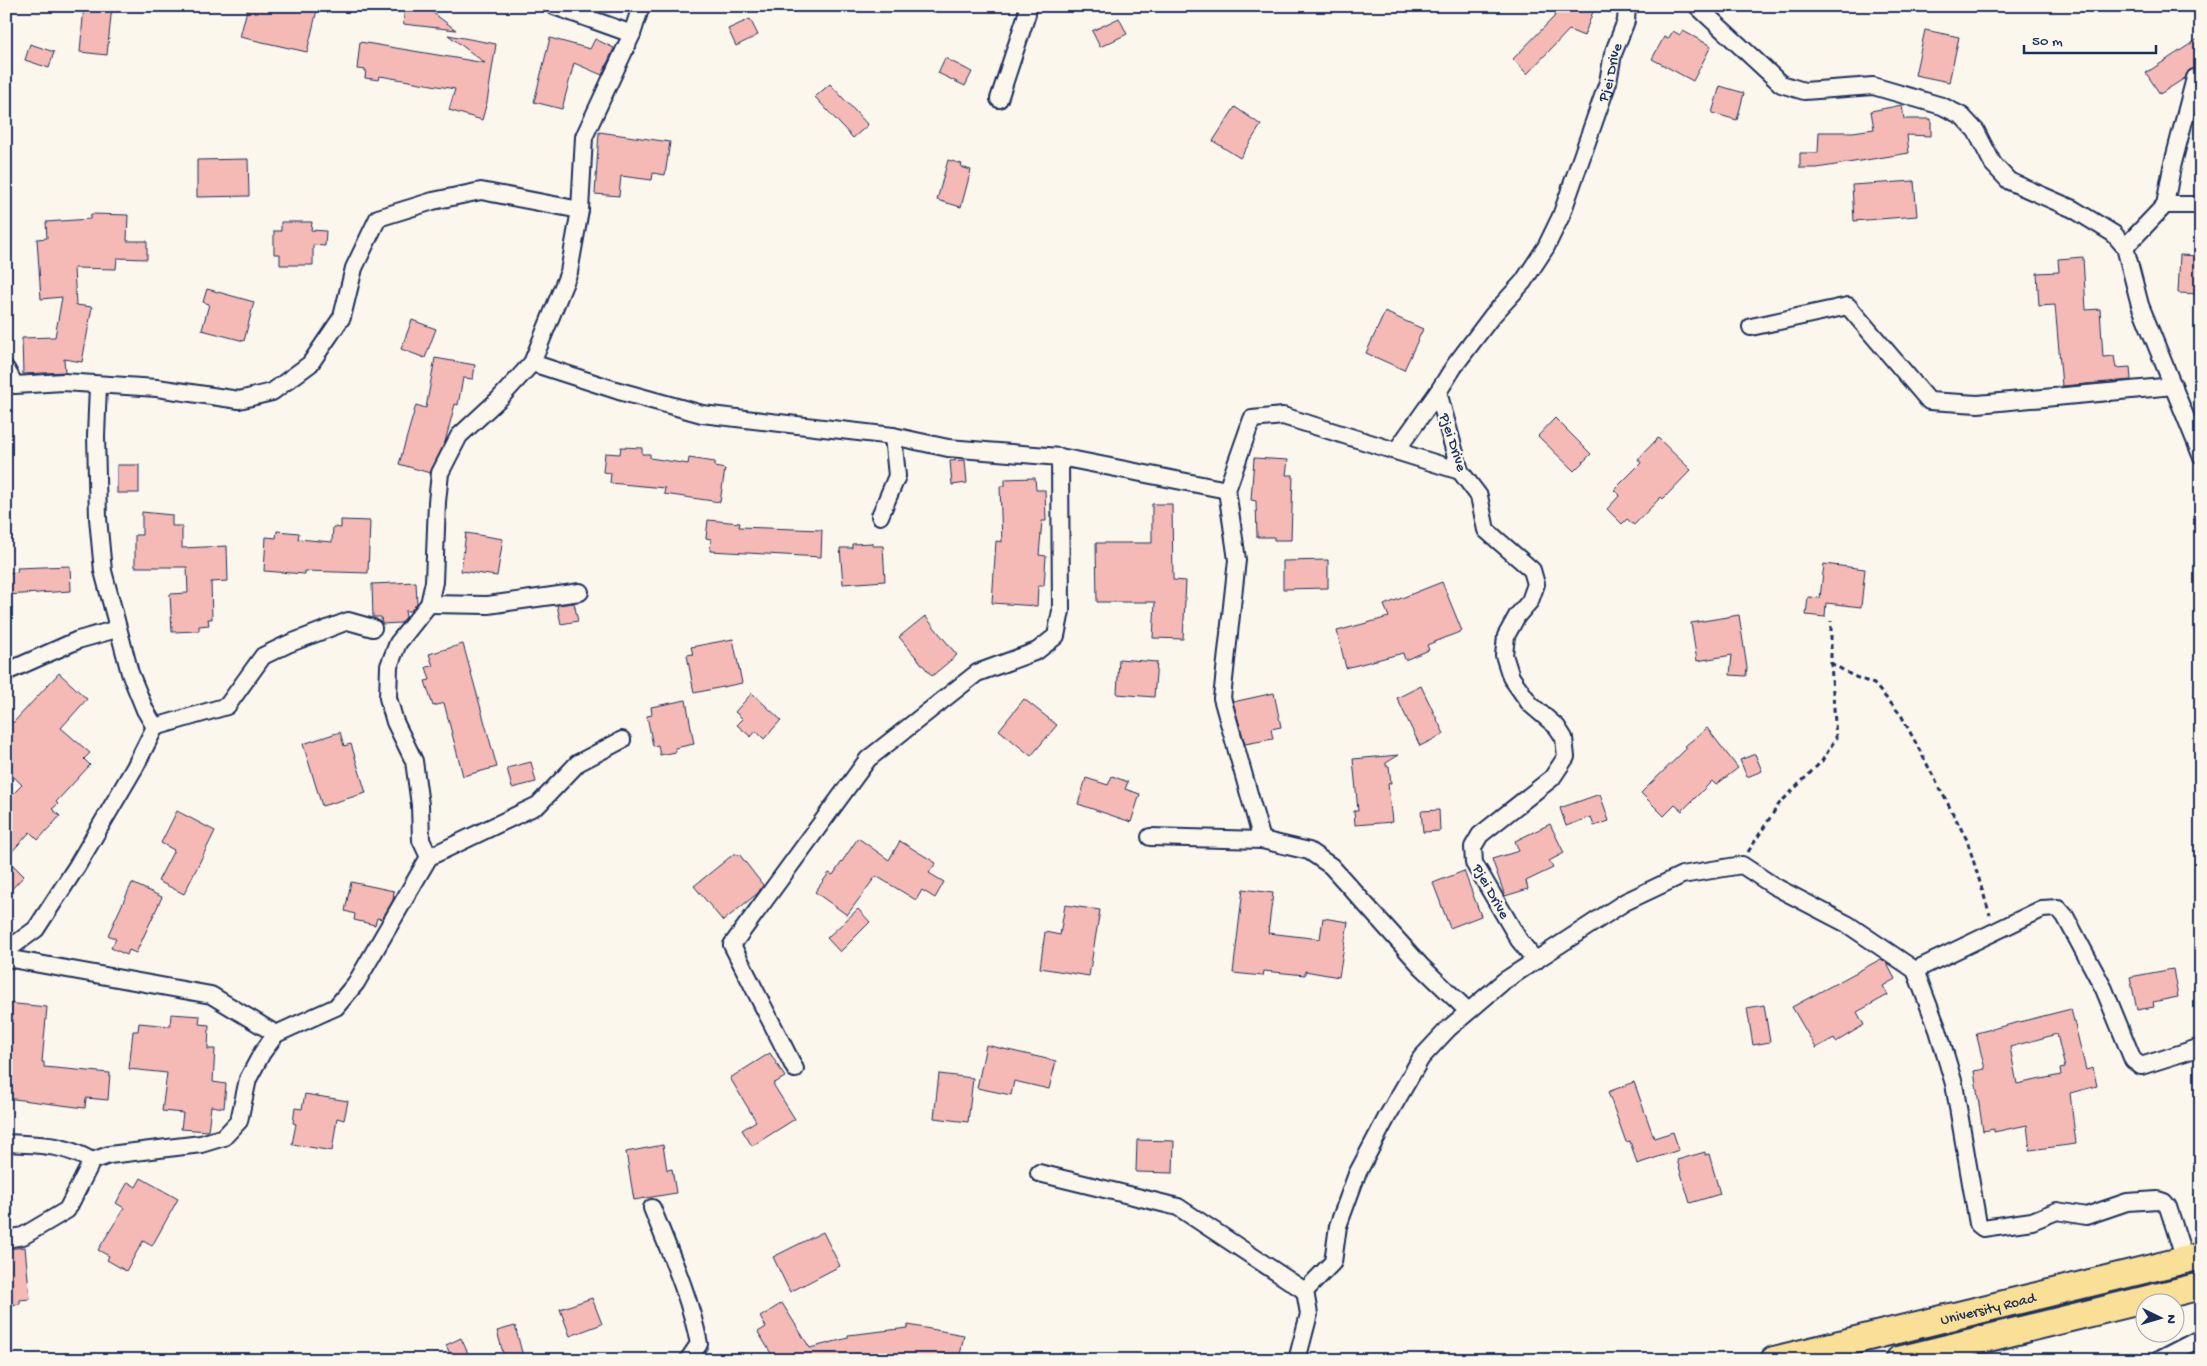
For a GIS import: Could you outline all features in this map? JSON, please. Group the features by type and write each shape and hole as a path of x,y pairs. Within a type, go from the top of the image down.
{"highway":[{"name":"University Road","path":"1774,1360 2193,1258"},
{"name":"University Road","path":"1899,1360 2201,1286"}],"street":[{"path":"554,6 632,34"},
{"path":"429,857 421,840 420,805 414,761 395,722 388,698 388,666 398,643 429,604 434,582 440,473 459,436 500,398 532,363 569,272 580,210 584,137 632,34 641,6"},
{"path":"999,99 1027,14 1027,6"},
{"name":"Pjei Drive","path":"1536,961 1519,940 1474,863 1473,847 1480,835 1552,778 1566,757 1564,738 1557,726 1530,704 1511,677 1504,655 1506,636 1517,616 1530,602 1536,584 1532,570 1486,530 1479,496 1460,470 1438,392 1454,365 1492,316 1523,282 1546,247 1561,216 1608,82 1614,54 1626,21 1627,6"},
{"path":"1697,6 1781,84 1804,91 1873,86 1942,106 1962,116 1976,131 1992,164 2009,181 2073,209 2114,234 2125,247 2140,305 2201,455"},
{"path":"2125,247 2165,205 2172,167 2195,78 2201,77"},
{"path":"6,369 15,385 63,382 98,386 157,388 239,400 272,392 310,364 342,317 354,268 378,218 432,200 481,191 580,210"},
{"path":"2165,205 2201,205"},
{"path":"1751,327 1848,306 1929,401 1978,404 2174,386"},
{"path":"532,363 619,391 702,414 893,436 948,448 1060,457 1227,490"},
{"path":"98,386 96,436 98,518 103,571 130,673 145,710 155,727"},
{"path":"1396,451 1438,392"},
{"path":"1262,840 1222,698 1237,560 1227,490 1252,419 1283,416 1460,470"},
{"path":"880,516 897,476 893,436"},
{"path":"795,1070 732,945 868,759 977,673 1037,651 1056,636 1061,611 1060,457"},
{"path":"429,604 488,605 580,592"},
{"path":"6,951 36,929 77,866 135,768 155,727 227,706 263,656 288,644 348,621 373,628"},
{"path":"6,672 78,640 117,629"},
{"path":"6,1239 23,1236 67,1210 92,1161 109,1155 207,1143 224,1137 239,1121 248,1079 262,1053 276,1034 336,1007 366,966 429,857 538,804 578,763 622,740"},
{"path":"1150,837 1262,840 1309,851 1331,866 1421,966 1468,1011"},
{"path":"1305,1291 1333,1262 1338,1226 1357,1174 1421,1058 1448,1029 1504,981 1626,902 1682,875 1713,868 1742,865 1774,886 1847,924 1915,970 1938,1030 1954,1084 1978,1224 1983,1228 2022,1222 2057,1211 2086,1216 2127,1202 2158,1200 2164,1202 2168,1207 2193,1258"},
{"path":"1915,970 2042,909 2058,908 2066,916 2104,989 2133,1060 2142,1066 2201,1047"},
{"path":"6,958 211,995 276,1034"},
{"path":"6,1143 47,1145 73,1150 92,1161"},
{"path":"1039,1173 1178,1206 1305,1291 1309,1314 1297,1360"},
{"path":"652,1208 684,1287 695,1326 698,1344 688,1360"},
{"path":"2160,1359 2201,1338"}],"path":[{"path":"1742,865 1750,847 1779,804 1822,761 1836,738 1831,663 1831,621"},
{"path":"1831,663 1852,676 1874,684 1901,714 1967,840 1983,896 1996,931"}],"building":[{"path":"84,6 112,6 107,55 80,52"},
{"path":"248,6 302,6 317,10 307,52 240,37"},
{"path":"1558,6 1595,6 1584,36 1569,30 1527,74 1513,59 1554,17"},
{"path":"405,7 428,9 456,30 403,24"},
{"path":"1119,18 1127,34 1100,47 1092,31"},
{"path":"750,19 758,35 736,46 728,29"},
{"path":"1925,30 1959,37 1949,82 1915,75"},
{"path":"1673,31 1680,35 1683,31 1711,46 1693,81 1652,59 1664,37 1668,39"},
{"path":"448,35 496,44 487,102 482,120 449,110 455,89 380,76 379,80 365,78 366,70 357,69 360,42 485,63"},
{"path":"2201,37 2201,67 2189,70 2185,78 2160,94 2146,73"},
{"path":"550,38 590,49 595,39 614,48 602,75 574,63 562,109 534,102"},
{"path":"30,44 54,52 49,68 25,60"},
{"path":"945,58 972,72 965,86 938,73"},
{"path":"830,84 868,125 853,138 815,97"},
{"path":"1720,86 1744,93 1737,120 1712,113"},
{"path":"1902,105 1904,119 1931,119 1931,136 1907,135 1909,153 1817,168 1800,168 1800,153 1818,153 1819,132 1853,132 1874,129 1871,111"},
{"path":"1235,107 1261,125 1240,158 1213,141"},
{"path":"599,132 670,142 665,175 653,173 652,180 621,176 619,196 595,194"},
{"path":"248,159 249,196 197,197 197,160"},
{"path":"948,160 962,164 961,167 971,170 961,207 937,200"},
{"path":"1914,181 1917,216 1854,221 1852,185"},
{"path":"91,214 128,215 127,241 147,241 147,259 117,258 116,269 74,268 76,305 92,307 82,362 64,359 65,372 23,374 22,338 55,337 62,297 41,299 37,239 47,238 46,222 90,219"},
{"path":"281,222 312,222 311,230 326,231 325,246 313,245 313,265 280,265 280,254 274,254 274,231 281,231"},
{"path":"2180,255 2201,256 2201,294 2178,293"},
{"path":"2083,257 2086,310 2100,309 2103,357 2114,356 2116,368 2130,367 2131,380 2062,386 2055,305 2039,306 2037,273 2059,272 2058,259"},
{"path":"207,289 254,302 244,341 202,330 209,304 203,302"},
{"path":"1385,312 1423,329 1404,370 1366,353"},
{"path":"412,320 436,329 425,358 401,349"},
{"path":"435,358 475,365 473,379 463,378 458,405 455,404 445,442 430,473 399,464 416,405 426,408"},
{"path":"1555,418 1591,454 1574,471 1538,436"},
{"path":"1658,438 1691,470 1634,525 1627,519 1622,524 1607,509 1620,495 1614,490 1641,463 1638,459"},
{"path":"621,447 642,448 642,454 650,454 650,458 688,464 689,458 715,462 715,467 725,469 720,502 664,494 665,488 610,483 611,473 603,472 605,453 620,454"},
{"path":"1254,458 1288,460 1286,475 1293,475 1291,540 1257,537 1256,501 1251,500"},
{"path":"965,460 967,483 952,485 950,461"},
{"path":"117,465 139,465 139,493 117,493"},
{"path":"1035,478 1036,490 1045,490 1046,521 1042,521 1039,555 1046,556 1044,586 1038,586 1037,606 992,603 996,541 1002,542 1000,486 1005,486 1005,479"},
{"path":"1152,504 1172,504 1173,580 1186,581 1183,639 1153,638 1155,602 1097,602 1096,543 1152,543"},
{"path":"142,512 172,515 172,526 182,526 182,548 227,546 228,581 211,582 212,619 208,619 209,625 199,626 199,631 172,632 170,594 188,593 187,567 135,567 135,535 142,535"},
{"path":"341,520 370,521 368,573 305,571 305,574 264,571 266,537 276,538 277,531 299,533 298,539 332,542 333,527 341,528"},
{"path":"708,520 740,523 739,527 822,530 821,557 710,551 711,539 706,538"},
{"path":"466,533 503,539 497,576 461,571"},
{"path":"872,543 872,546 883,546 885,581 843,584 840,548 852,548 852,544"},
{"path":"1328,560 1328,588 1283,589 1283,561"},
{"path":"1824,564 1865,569 1861,607 1826,603 1825,617 1806,615 1808,597 1820,598"},
{"path":"70,566 71,591 6,595 6,573 18,572 17,568"},
{"path":"416,582 417,603 411,611 405,611 406,617 401,623 382,624 381,617 373,617 372,584"},
{"path":"1442,582 1462,631 1427,645 1429,650 1405,660 1403,653 1346,668 1337,631 1389,617 1384,605"},
{"path":"574,603 578,621 561,624 557,605"},
{"path":"1739,615 1747,668 1746,676 1730,675 1732,655 1697,661 1691,623"},
{"path":"925,616 957,655 932,676 899,637"},
{"path":"733,639 742,683 694,693 687,655 693,654 691,647"},
{"path":"463,644 497,767 463,776 444,703 433,706 425,681 430,680 426,667 433,666 429,654"},
{"path":"1119,659 1157,662 1154,697 1117,694"},
{"path":"59,673 87,699 61,728 90,753 84,759 90,765 56,802 58,804 52,809 60,816 38,840 30,832 6,858 6,801 22,785 6,769 6,716 13,723"},
{"path":"1421,686 1444,734 1420,746 1397,698"},
{"path":"752,693 781,720 764,739 756,731 751,737 737,725 743,719 735,712"},
{"path":"1274,693 1281,727 1271,729 1273,739 1245,744 1233,702"},
{"path":"1024,699 1057,725 1031,756 999,730"},
{"path":"686,700 694,744 675,748 676,752 660,755 658,745 653,746 647,716 652,715 651,707"},
{"path":"1707,728 1738,768 1716,785 1712,781 1682,811 1675,805 1664,816 1641,793 1687,748 1685,746"},
{"path":"340,732 344,746 351,744 366,793 322,806 303,744"},
{"path":"1755,754 1762,771 1747,777 1740,760"},
{"path":"1399,755 1386,763 1386,766 1389,766 1391,783 1388,784 1392,822 1355,825 1354,811 1358,811 1353,759"},
{"path":"531,762 536,782 512,788 507,768"},
{"path":"1112,776 1128,782 1125,789 1140,794 1131,822 1078,804 1086,778 1108,785"},
{"path":"1600,794 1609,821 1594,826 1591,817 1566,826 1560,808"},
{"path":"1439,810 1440,831 1423,832 1421,811"},
{"path":"177,811 215,831 184,894 158,881 174,850 161,843"},
{"path":"1550,824 1564,853 1549,861 1553,868 1526,881 1528,889 1505,896 1492,859 1519,851 1515,841"},
{"path":"858,838 889,860 900,841 936,863 929,873 944,882 935,898 922,890 916,900 876,876 847,915 815,892 829,873 833,875"},
{"path":"735,853 737,856 739,854 763,885 758,893 723,921 694,886"},
{"path":"6,858 24,876 6,895"},
{"path":"1464,871 1481,916 1450,928 1433,883"},
{"path":"351,882 394,891 393,900 382,919 377,918 375,925 354,920 355,914 345,911"},
{"path":"132,883 162,897 136,953 129,950 127,955 111,948 116,939 108,935"},
{"path":"1243,889 1273,893 1268,933 1320,939 1323,918 1348,922 1339,977 1305,971 1305,975 1264,971 1263,976 1233,973"},
{"path":"1065,905 1100,910 1089,976 1040,968 1045,932 1060,935"},
{"path":"858,909 870,922 840,952 827,938"},
{"path":"1881,959 1886,962 1895,979 1883,986 1888,995 1857,1012 1864,1025 1836,1042 1834,1038 1816,1048 1792,1007"},
{"path":"2173,969 2178,997 2153,1002 2154,1007 2137,1010 2130,977"},
{"path":"6,1003 47,1007 42,1062 44,1062 44,1067 110,1073 108,1100 86,1098 85,1108 6,1098"},
{"path":"1764,1005 1770,1042 1753,1045 1747,1008"},
{"path":"2071,1009 2086,1070 2093,1068 2097,1086 2070,1093 2076,1144 2030,1150 2027,1125 1994,1132 1994,1129 1983,1131 1974,1071 1985,1069 1976,1033","holes":["2057,1034 2065,1068 2060,1069 2061,1075 2017,1084 2010,1047"]},
{"path":"171,1014 200,1016 199,1024 209,1025 208,1049 215,1049 213,1082 226,1084 224,1108 211,1106 208,1131 181,1129 183,1113 162,1111 167,1073 129,1069 133,1031 138,1031 139,1023 170,1026"},
{"path":"986,1045 1056,1061 1049,1089 1014,1081 1011,1095 977,1088"},
{"path":"770,1053 785,1077 773,1084 795,1119 752,1146 742,1130 756,1121 730,1078"},
{"path":"939,1074 973,1078 968,1122 934,1118"},
{"path":"1634,1082 1654,1138 1673,1132 1679,1150 1637,1164 1630,1141 1626,1142 1608,1092"},
{"path":"305,1094 348,1101 344,1120 337,1118 332,1151 292,1144 296,1124 293,1123 295,1108 302,1109"},
{"path":"1137,1140 1174,1141 1173,1173 1136,1172"},
{"path":"663,1145 667,1170 672,1169 676,1193 634,1200 626,1152"},
{"path":"1705,1152 1705,1155 1709,1154 1720,1194 1690,1203 1677,1160"},
{"path":"141,1178 178,1199 152,1246 143,1241 126,1271 107,1260 109,1256 98,1250 124,1208 116,1203 128,1182 136,1187"},
{"path":"823,1232 840,1266 790,1292 773,1257"},
{"path":"25,1247 30,1299 20,1300 20,1304 6,1305 6,1249"},
{"path":"592,1298 602,1324 570,1336 560,1309"},
{"path":"782,1303 810,1348 848,1338 848,1335 908,1328 908,1325 964,1335 959,1360 775,1360 758,1332 766,1327 760,1317"},
{"path":"515,1326 524,1360 505,1360 497,1331"},
{"path":"461,1338 471,1360 453,1360 446,1345"}]}
